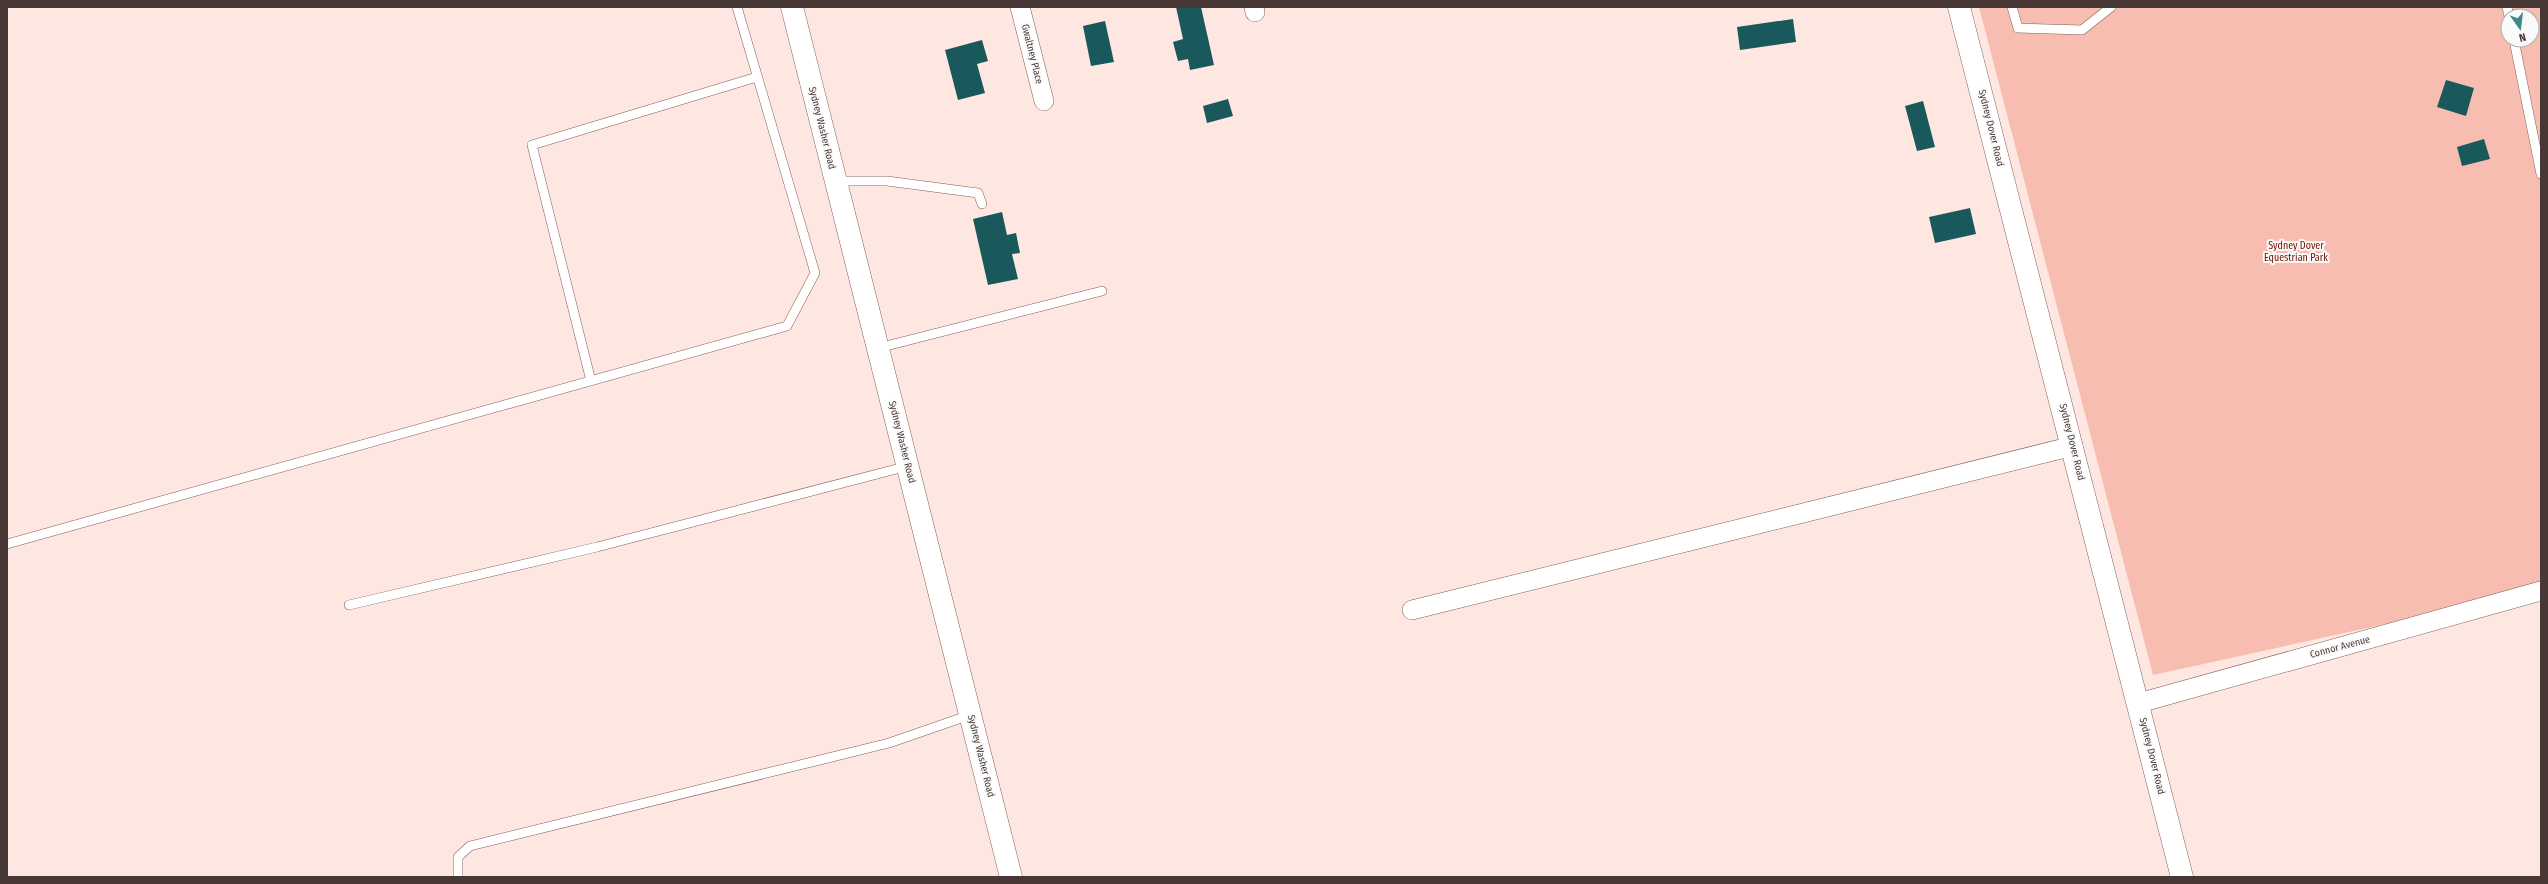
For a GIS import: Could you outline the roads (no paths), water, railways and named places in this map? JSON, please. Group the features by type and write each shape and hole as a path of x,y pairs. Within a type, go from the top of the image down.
{"street":[{"name":"Sydney Washer Road","path":"792,7 1011,877"},
{"name":"Gwaltney Place","path":"1020,7 1044,101"},
{"name":"Sydney Dover Road","path":"1960,7 2139,703 2182,877"},
{"path":"1412,610 2073,446"},
{"name":"Connor Avenue","path":"2139,703 2541,591"}],"lane":[{"path":"7,544 787,326 816,273 737,7"},
{"path":"2012,7 2018,28 2082,30 2111,7"},
{"path":"2516,48 2541,174"},
{"path":"591,381 532,145 757,77"},
{"path":"836,181 887,181 978,193 982,204"},
{"path":"878,348 1102,291"},
{"path":"349,605 597,547 908,466"},
{"path":"458,877 458,857 470,846 889,744 970,715"}],"park label":[{"name":"Sydney Dover Equestrian Park","path":"2296,252"}]}
